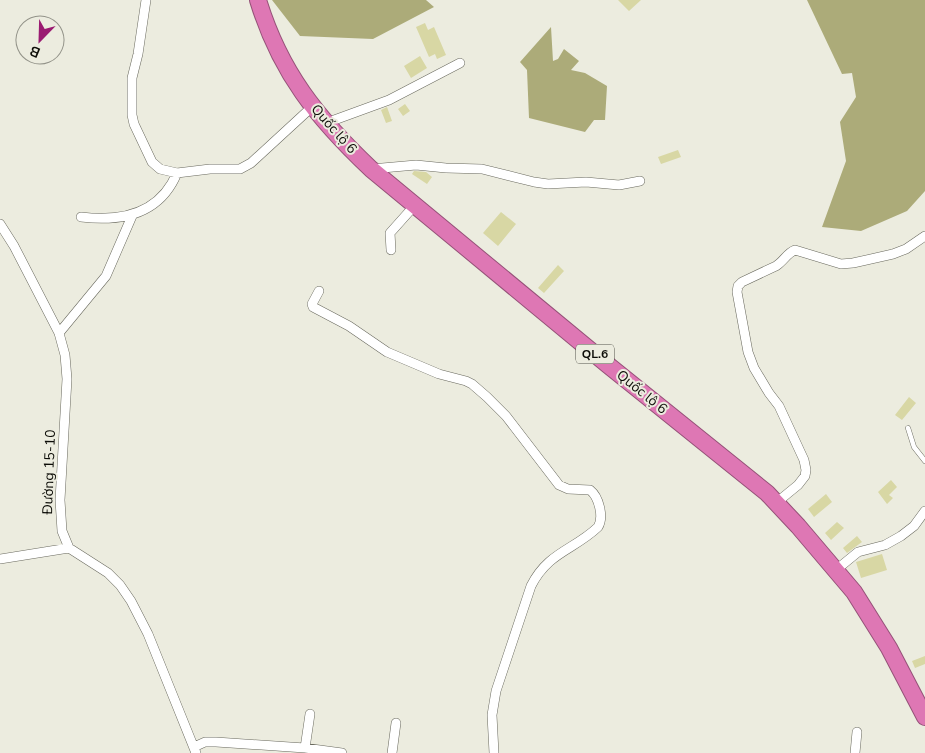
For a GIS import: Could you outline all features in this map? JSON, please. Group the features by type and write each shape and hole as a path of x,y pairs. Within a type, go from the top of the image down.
{"highway":[{"name":"Quốc lộ 6","path":"258,0 276,50 294,81 326,123 345,144 371,169 608,365 767,493 854,592 888,648 925,717"}],"street":[{"path":"146,0 138,54 132,78 132,115 152,162 160,169 177,173 248,166 313,106"},
{"path":"326,123 395,97 460,63"},
{"path":"371,169 416,165 482,169 548,184 586,182 619,185 640,180"},
{"path":"81,217 132,216 161,198 170,188 177,173"},
{"path":"391,250 390,233 415,205"},
{"path":"59,333 106,276 132,216"},
{"name":"Đường 15-10","path":"0,224 14,246 59,333 65,355 67,371 60,517 62,531 69,548"},
{"path":"776,503 798,485 805,476 806,470 804,460 779,406 754,368 748,352 737,292 738,286 742,282 781,263 790,252 796,250 840,264 853,263 906,249 925,236"},
{"path":"319,291 312,304 313,307 349,326 387,352 439,374 466,380 506,416 559,485 568,489 590,490 594,494 601,515 598,527 547,563 537,574 531,586 496,691 492,715 494,753"},
{"path":"836,570 858,552 884,545 901,536 914,526 925,510"},
{"path":"0,559 69,548 108,573 120,585 143,622 195,750 210,742 305,748 342,753"},
{"path":"305,748 310,714"},
{"path":"392,753 396,723"},
{"path":"855,753 857,732"}],"lane":[{"path":"908,428 914,447 925,461"}],"shaded area":[{"path":"272,0 426,0 434,7 373,39 300,36"},
{"path":"807,0 925,0 925,191 907,211 861,231 822,227 846,161 840,122 856,97 852,73 842,74"},
{"path":"551,27 553,61 558,59 564,49 579,61 571,70 585,73 607,86 605,120 594,120 585,132 529,118 527,70 520,62"}],"building":[{"path":"618,0 641,0 629,11"},
{"path":"425,23 428,30 434,27 446,55 437,59 435,54 429,57 416,27"},
{"path":"420,56 427,68 411,78 404,66"},
{"path":"405,104 410,111 403,116 398,109"},
{"path":"387,107 392,121 386,123 381,110"},
{"path":"678,150 681,157 661,164 658,157"},
{"path":"414,171 426,172 432,177 427,184 412,174"},
{"path":"501,212 516,224 498,246 483,233"},
{"path":"558,265 564,271 544,293 538,288"},
{"path":"909,397 916,403 902,420 895,415"},
{"path":"891,480 897,487 889,495 893,498 887,504 878,492"},
{"path":"826,494 832,502 814,517 808,509"},
{"path":"837,522 844,528 831,540 825,533"},
{"path":"857,536 862,542 847,553 843,548"},
{"path":"882,554 887,570 861,578 856,562"},
{"path":"925,656 925,664 915,668 912,661"}]}
